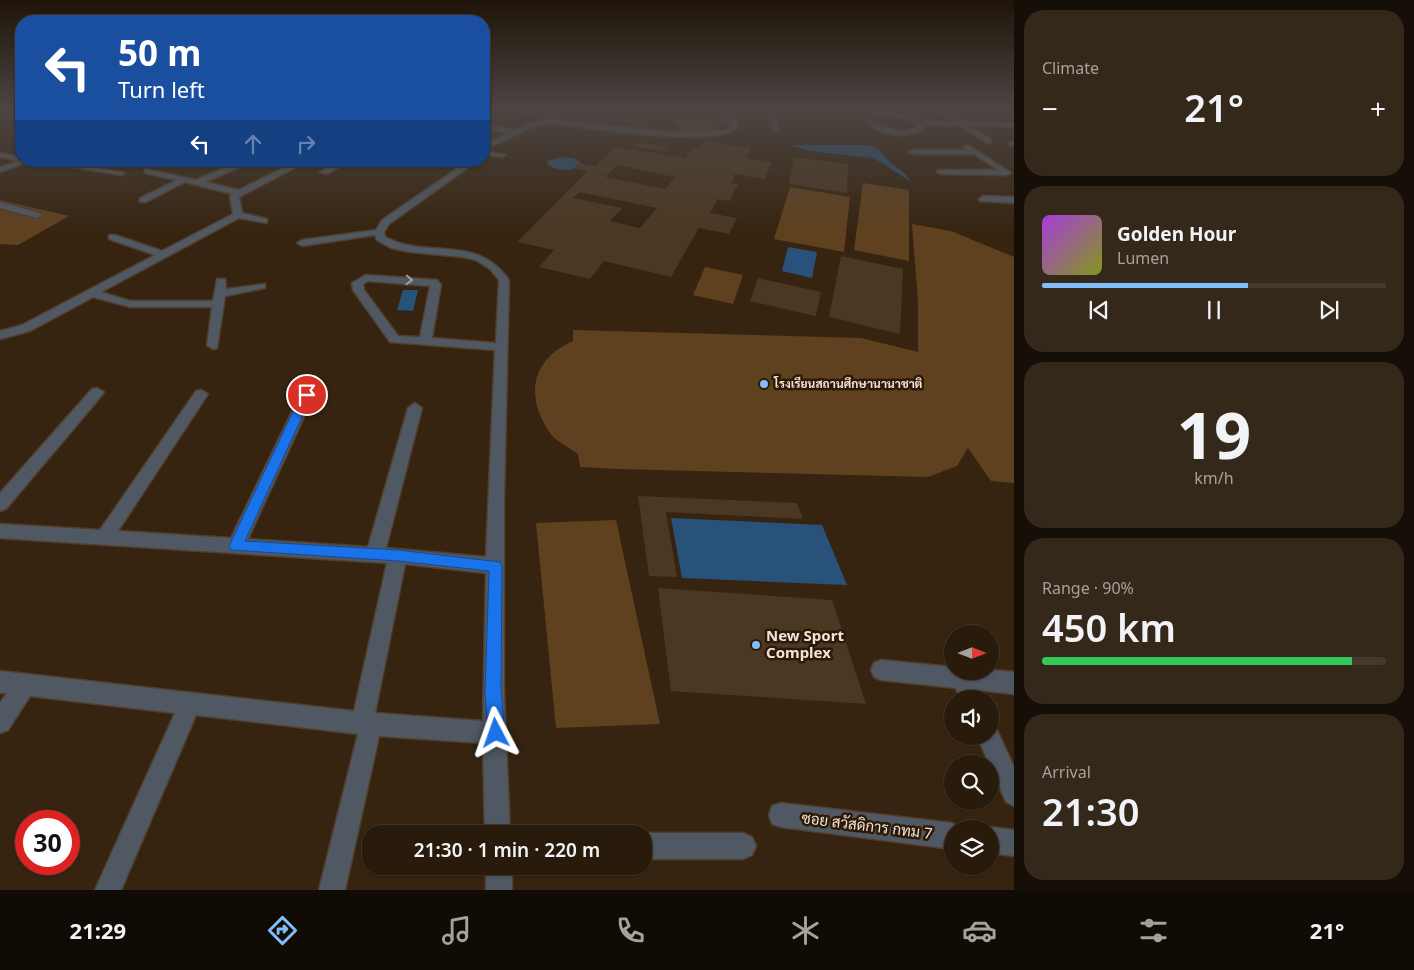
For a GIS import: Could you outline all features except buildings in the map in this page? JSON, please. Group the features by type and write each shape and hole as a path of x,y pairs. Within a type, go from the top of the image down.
{"street":[{"path":"0,154 12,150"},
{"path":"972,150 1010,176"},
{"path":"490,151 505,153"},
{"path":"913,152 976,152"},
{"path":"0,154 15,158"},
{"path":"0,170 15,165"},
{"path":"80,167 121,173"},
{"path":"198,182 232,167"},
{"path":"238,215 234,196 292,167"},
{"path":"324,172 334,167"},
{"path":"461,167 385,222 379,232 380,238 396,247 472,256 502,275 504,280 493,691 498,825"},
{"path":"148,171 240,193"},
{"path":"941,172 1010,176"},
{"path":"142,200 186,179"},
{"path":"0,196 28,203"},
{"path":"983,199 1014,200"},
{"path":"0,205 37,215"},
{"path":"0,335 26,328 238,215 264,221"},
{"path":"302,243 379,232"},
{"path":"112,238 163,255"},
{"path":"426,340 436,285 433,282 366,278 357,283 359,290 390,336 399,340 426,340 503,347"},
{"path":"91,293 130,304 261,286"},
{"path":"213,345 220,293"},
{"path":"0,504 97,392"},
{"path":"104,538 201,394"},
{"path":"236,546 307,395"},
{"path":"375,554 415,408"},
{"path":"0,531 375,554 496,566"},
{"path":"332,890 367,724 398,556"},
{"path":"881,670 944,676"},
{"path":"983,680 1014,683"},
{"path":"0,682 367,724 496,733"},
{"path":"0,722 25,685"},
{"path":"108,890 190,704"},
{"path":"992,745 1014,794"},
{"name":"ซอย สวัสดิการ กทม 7","path":"781,815 944,835"},
{"path":"999,841 1014,843"},
{"path":"652,846 743,846"},
{"path":"499,875 499,890"}],"shaded area":[{"path":"863,183 909,190 909,261 854,250"},
{"path":"790,187 850,197 844,252 774,239"},
{"path":"0,200 69,216 18,245 0,244"},
{"path":"912,224 951,231 1014,257 1014,483 991,481 968,448 957,466 928,477 580,467 578,454 552,436 542,419 535,392 536,380 548,358 573,341 573,330 861,338 918,352 918,300"},
{"path":"705,267 743,275 733,304 693,295"},
{"path":"616,520 660,724 556,728 536,523"}],"water":[{"path":"805,150 878,150 911,182 874,158"},
{"path":"565,157 576,159 582,164 574,169 564,170 547,164 549,160"},
{"path":"788,247 817,252 812,278 782,271"},
{"path":"403,290 418,290 413,311 397,310"},
{"path":"671,518 822,525 847,585 682,578"}],"place":[{"name":"โรงเรียนสถานศึกษานานาชาติ","path":"764,384"},
{"name":"New Sport Complex","path":"756,645"}],"route":[{"path":"307,395 236,546 398,556 496,566 493,691 496,733"}]}
